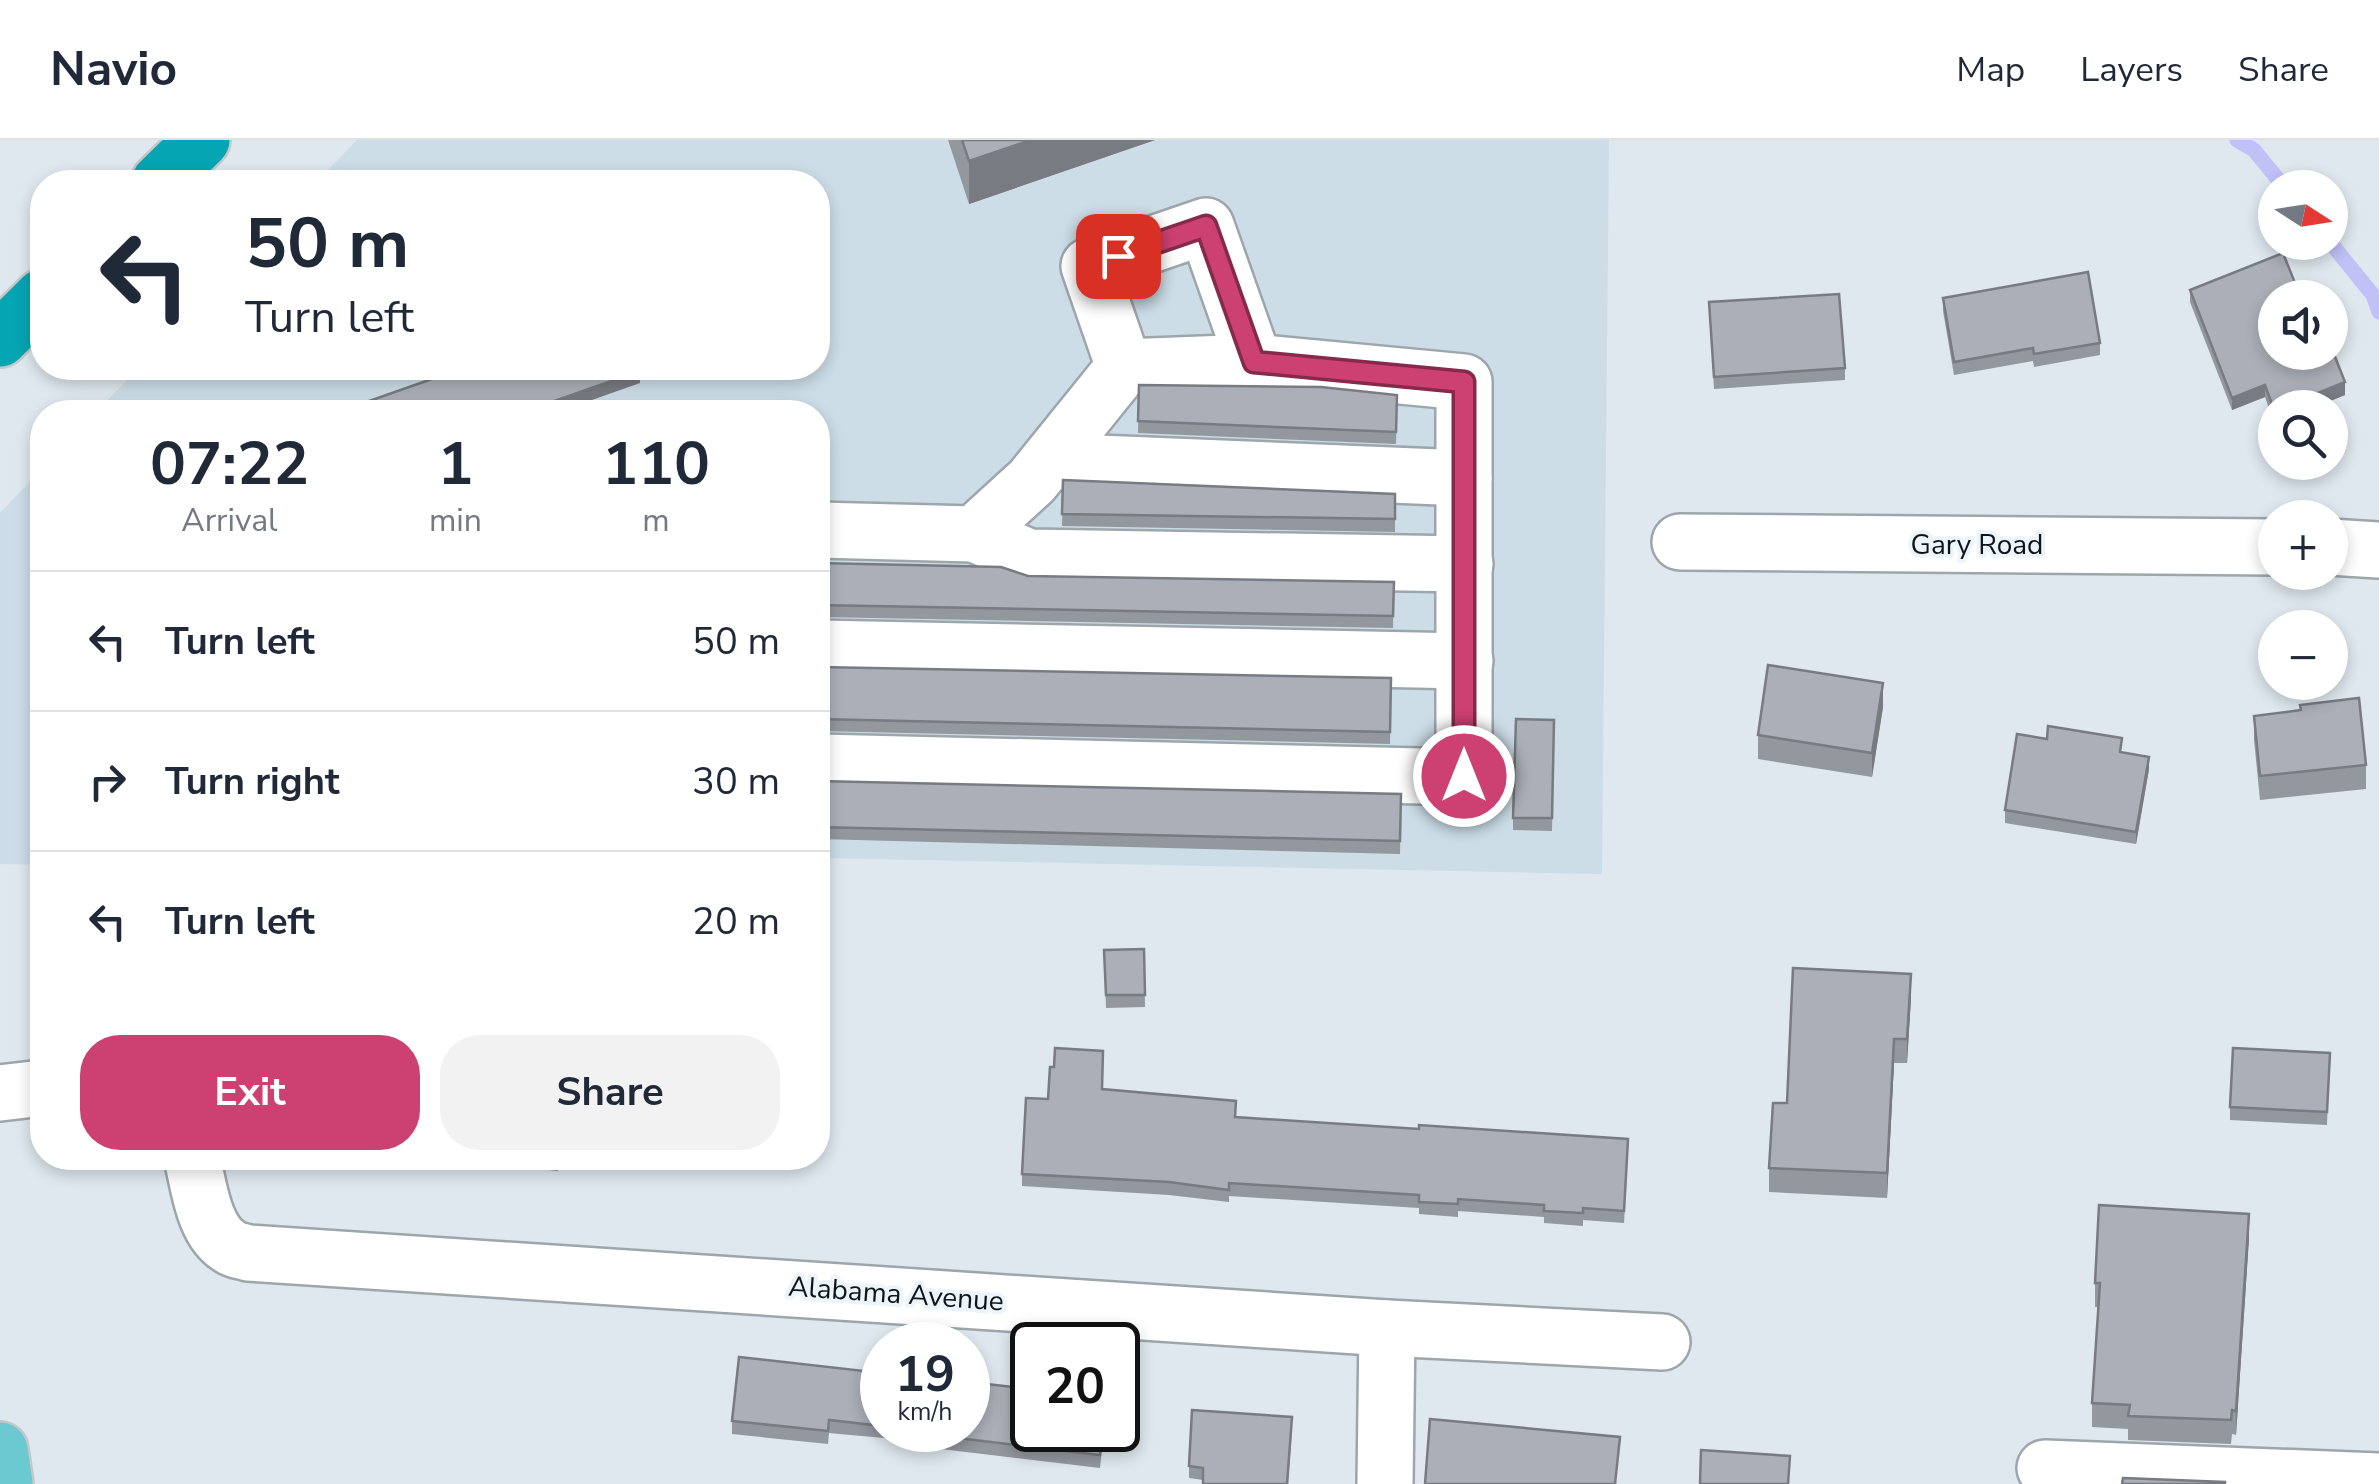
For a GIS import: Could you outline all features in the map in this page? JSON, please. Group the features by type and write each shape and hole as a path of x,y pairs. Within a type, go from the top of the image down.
{"highway":[{"path":"171,170 202,140"},
{"path":"0,339 30,309"}],"main road":[{"path":"0,1450 5,1484"}],"street":[{"path":"1124,368 1089,266 1206,226 1254,362"},
{"path":"830,762 1464,776 1464,382 1254,362 1124,368 1032,481 974,534"},
{"path":"1049,461 1464,478"},
{"path":"830,530 974,534 1029,557 1464,564"},
{"name":"Gary Road","path":"1680,542 2258,547"},
{"path":"2348,549 2379,550"},
{"path":"830,648 1465,661"},
{"path":"0,1093 30,1089"},
{"name":"Alabama Avenue","path":"195,1170 208,1220 217,1235 230,1248 248,1253 1386,1328 1662,1342"},
{"path":"1386,1328 1386,1484"},
{"path":"2045,1468 2379,1481"}],"shaded area":[{"path":"357,140 1609,140 1602,874 830,858 830,400 108,400 127,380 830,380 830,170 328,170"},
{"path":"30,482 30,865 0,864 0,513"}],"building":[{"path":"962,140 1031,140 969,161"},
{"path":"2265,260 2286,260 2294,280 2258,280 2258,370 2340,370 2345,382 2325,390 2267,390 2265,385 2232,398 2190,290"},
{"path":"2088,272 2100,343 2034,354 2033,348 1954,362 1943,298"},
{"path":"1839,294 1845,368 1714,377 1709,302"},
{"path":"429,380 614,380 557,400 372,400"},
{"path":"1139,385 1321,387 1397,395 1396,432 1138,421"},
{"path":"1063,480 1395,494 1395,519 1062,514"},
{"path":"830,563 1001,567 1028,576 1394,582 1393,616 830,605"},
{"path":"1768,665 1883,683 1872,753 1758,735"},
{"path":"830,667 1391,678 1390,732 830,719"},
{"path":"2359,698 2366,765 2260,776 2254,716"},
{"path":"1516,719 1554,720 1552,818 1513,818"},
{"path":"2048,726 2122,738 2120,752 2149,757 2136,832 2005,810 2017,734 2047,739"},
{"path":"830,781 1401,794 1400,841 830,827"},
{"path":"1144,949 1145,995 1106,995 1104,950"},
{"path":"1793,968 1911,974 1907,1039 1894,1039 1887,1173 1769,1168 1773,1103 1787,1103"},
{"path":"1055,1048 1103,1051 1102,1089 1236,1101 1235,1117 1628,1139 1624,1211 1544,1211 1544,1205 1458,1199 1458,1204 1419,1202 1419,1195 1229,1183 1229,1190 1169,1182 1022,1174 1026,1098 1048,1099"},
{"path":"2233,1048 2330,1053 2327,1112 2230,1107"},
{"path":"2099,1205 2249,1214 2236,1411 2232,1410 2231,1420 2128,1416 2130,1405 2092,1403 2100,1283 2095,1283"},
{"path":"739,1357 860,1371 860,1424 829,1420 828,1431 732,1421"},
{"path":"990,1384 1010,1387 1010,1444 990,1442"},
{"path":"1192,1410 1292,1417 1287,1484 1203,1484 1203,1468 1189,1466"},
{"path":"1430,1419 1620,1437 1615,1484 1425,1484"},
{"path":"1701,1450 1790,1456 1788,1484 1700,1484"},
{"path":"2123,1478 2225,1482 2225,1484 2122,1484"}],"waterway":[{"path":"2237,140 2254,150 2270,170"},
{"path":"2345,260 2373,295 2379,312"}],"route":[{"path":"1118,256 1206,226 1254,362 1464,382 1464,776"}]}
